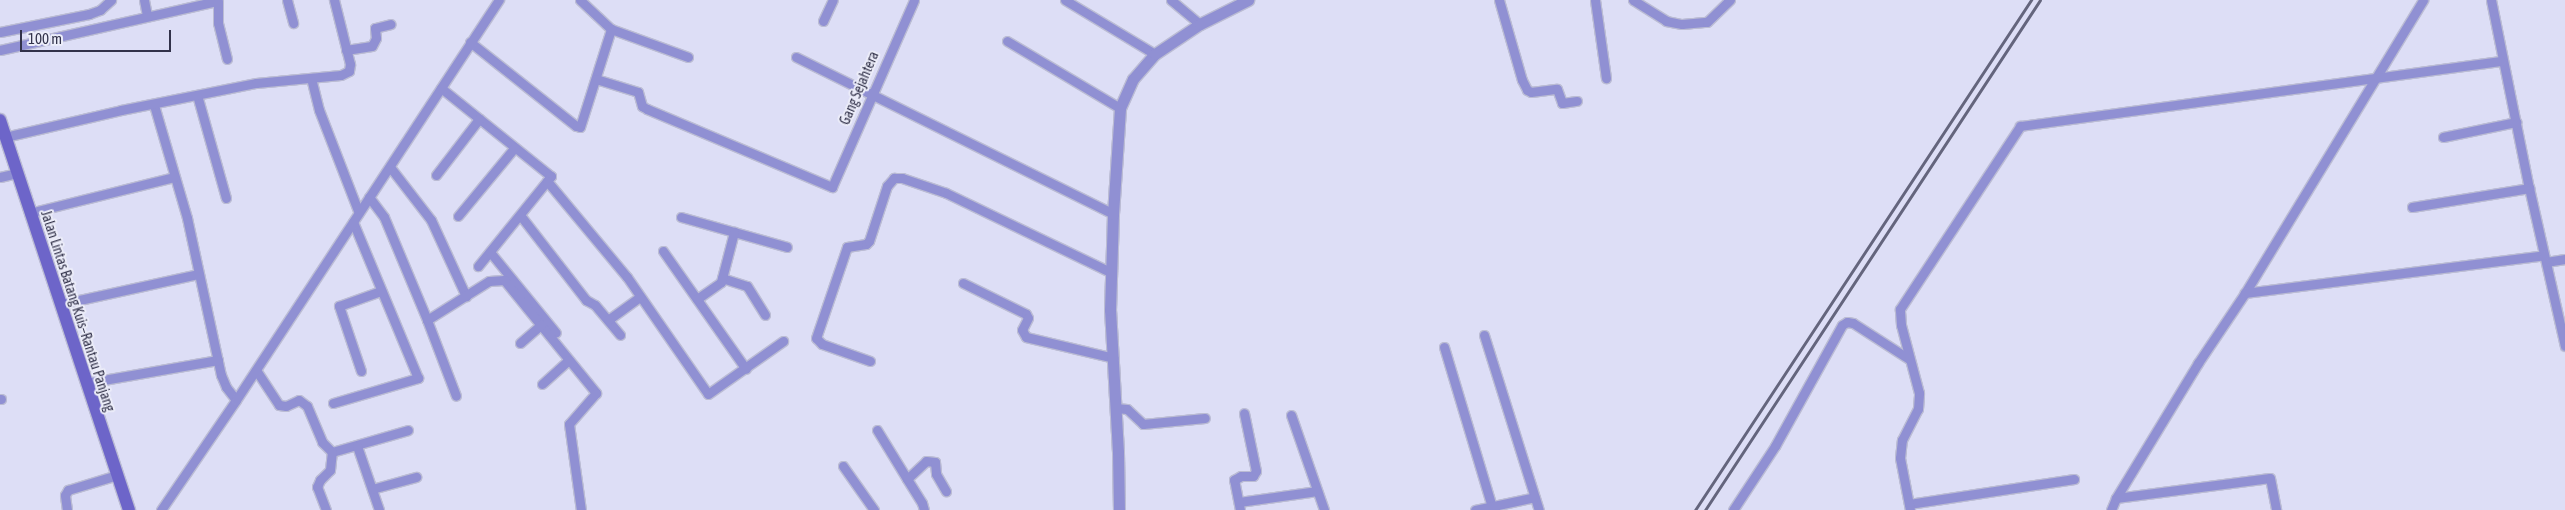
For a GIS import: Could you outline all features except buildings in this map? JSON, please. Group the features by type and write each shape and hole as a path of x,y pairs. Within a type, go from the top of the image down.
{"main road":[{"name":"Jalan Lintas Batang Kuis–Rantau Panjang","path":"0,120 129,510"}],"street":[{"path":"0,32 89,14 100,10 111,0"},
{"path":"144,0 147,16"},
{"path":"287,0 293,23"},
{"path":"5,137 275,80 333,77 349,71 350,64 334,0"},
{"path":"161,510 256,370 499,0"},
{"path":"580,0 611,29 688,57"},
{"path":"824,21 833,0"},
{"name":"Gang Sejahtera","path":"596,79 638,92 642,106 647,109 832,187 914,0"},
{"path":"1065,0 1155,54"},
{"path":"1171,0 1200,24"},
{"path":"1119,510 1110,272 1120,108 1133,79 1155,54 1200,24 1248,0"},
{"path":"1499,0 1522,80 1527,90 1531,92 1558,89 1562,103 1577,101"},
{"path":"1595,0 1606,78"},
{"path":"1633,0 1666,21 1682,24 1707,22 1730,0"},
{"path":"2111,510 2116,498 2198,363 2245,293 2423,0"},
{"path":"2491,0 2529,188 2565,344"},
{"path":"0,50 218,1 218,23 227,59"},
{"path":"346,50 372,46 376,38 376,28 391,24"},
{"path":"470,42 576,126 582,126 611,29"},
{"path":"1008,41 1120,108"},
{"path":"796,57 871,96 1113,214"},
{"path":"2074,479 1909,507 1900,458 1902,440 1918,409 1919,393 1900,321 1903,304 2020,126 2502,61"},
{"path":"311,78 319,110 359,213"},
{"path":"441,88 551,176 478,266"},
{"path":"197,95 226,198"},
{"path":"154,105 187,218 218,360 226,387 236,400"},
{"path":"436,174 479,119"},
{"path":"2443,137 2516,122"},
{"path":"458,216 515,147"},
{"path":"390,167 431,220 466,296"},
{"path":"0,177 17,173"},
{"path":"30,213 175,177"},
{"path":"870,361 822,344 816,338 847,248 866,244 869,241 887,186 894,178 946,193 1110,272"},
{"path":"547,181 626,276 708,394 746,369 783,341"},
{"path":"2412,206 2529,188"},
{"path":"369,197 384,216 456,396"},
{"path":"520,215 586,300 595,304 620,335"},
{"path":"681,217 787,247"},
{"path":"333,402 418,378 353,222"},
{"path":"697,299 721,282 734,232"},
{"path":"663,251 746,369"},
{"path":"490,252 556,333"},
{"path":"2245,293 2545,258 2565,259"},
{"path":"61,304 199,274"},
{"path":"722,278 747,286 765,315"},
{"path":"427,320 489,282 504,280 570,360 596,394 569,424 581,510"},
{"path":"963,283 1026,314 1028,318 1022,330 1026,337 1114,358"},
{"path":"361,370 339,306 381,291"},
{"path":"608,320 640,297"},
{"path":"1733,510 1775,446 1842,325 1846,322 1853,323 1909,359"},
{"path":"520,343 541,325"},
{"path":"1484,335 1539,510"},
{"path":"1444,347 1493,508"},
{"path":"86,384 218,360"},
{"path":"542,384 570,360"},
{"path":"256,370 279,405 286,406 299,400 307,406 322,442 332,452"},
{"path":"1115,408 1127,410 1143,424 1205,418"},
{"path":"1244,413 1256,471 1253,476 1241,476 1234,480 1240,506 1317,491"},
{"path":"1291,414 1324,510"},
{"path":"332,452 408,430"},
{"path":"877,430 922,502 924,510"},
{"path":"357,446 379,510"},
{"path":"326,510 317,488 320,480 330,470 332,452"},
{"path":"907,479 926,461 932,460 936,466 936,474 946,491"},
{"path":"843,466 874,510"},
{"path":"67,510 65,495 68,490 117,475"},
{"path":"372,489 416,477"},
{"path":"2116,498 2270,478 2276,510"},
{"path":"1476,510 1493,508 1535,497"}],"railway":[{"path":"1695,510 2031,0"},
{"path":"1705,510 2040,0"}]}
